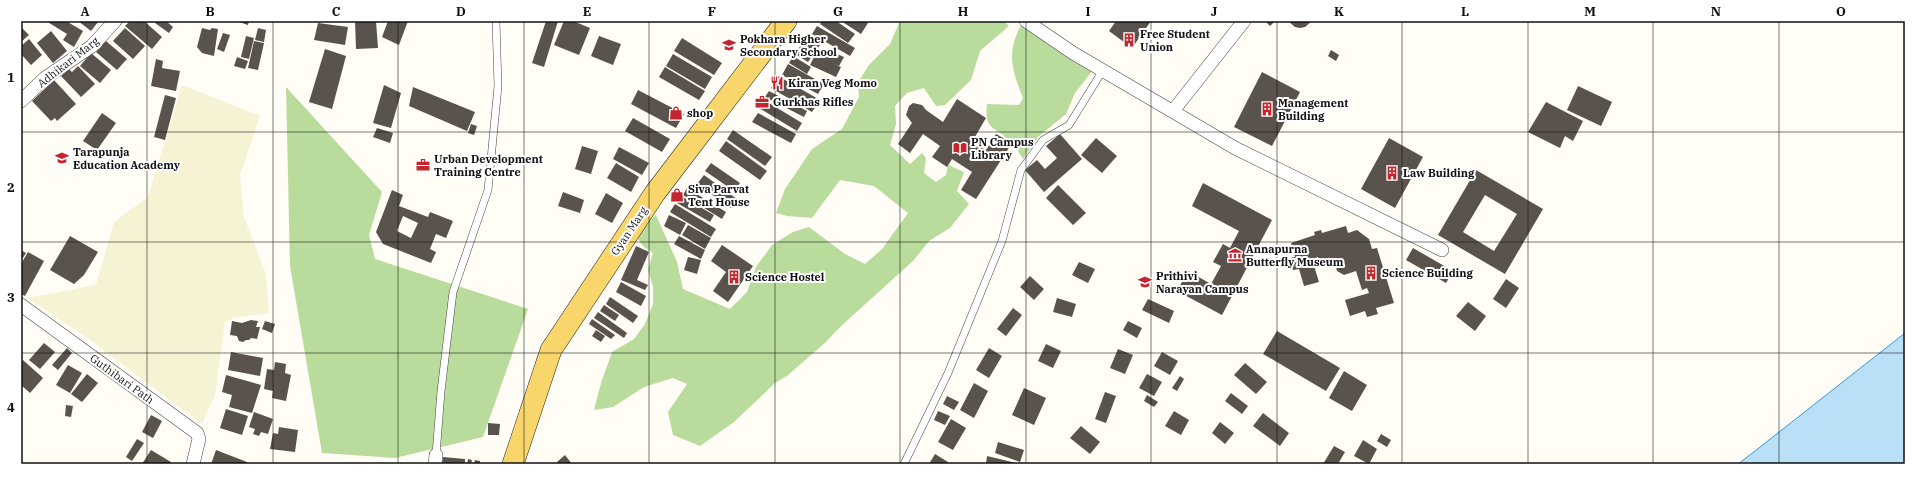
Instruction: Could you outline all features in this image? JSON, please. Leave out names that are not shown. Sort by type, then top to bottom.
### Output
[{"type":"main road","name":"Gyan Marg","points":[[513,464],[551,350],[655,193],[786,21]]},
{"type":"street","name":"Adhikari Marg","points":[[21,101],[45,78],[92,46],[115,21]]},
{"type":"street","points":[[1026,21],[1103,70],[1234,148],[1442,250]]},
{"type":"street","points":[[1173,111],[1244,21]]},
{"type":"street","name":"Guthibari Path","points":[[21,305],[197,434],[199,439],[193,464]]},
{"type":"lane","points":[[436,460],[441,391],[453,292],[488,190],[498,86],[496,21]]},
{"type":"lane","points":[[904,464],[948,373],[1002,241],[1021,170],[1043,140],[1068,125],[1103,70]]},
{"type":"shaded area","points":[[182,85],[260,116],[240,175],[244,217],[266,274],[269,313],[234,318],[225,322],[215,395],[202,424],[82,334],[27,298],[96,285],[114,222],[148,197]]},
{"type":"green space","points":[[900,21],[1004,21],[1009,26],[980,51],[971,80],[945,105],[936,106],[924,88],[907,93],[895,106],[896,124],[890,145],[910,164],[922,153],[926,158],[924,173],[936,182],[946,175],[948,165],[964,172],[957,191],[969,204],[950,228],[929,241],[914,260],[840,327],[826,342],[788,375],[774,384],[734,422],[700,446],[673,435],[668,412],[687,384],[673,378],[644,387],[613,407],[594,410],[601,383],[612,352],[634,339],[645,324],[653,304],[653,287],[648,270],[653,253],[643,246],[638,239],[644,224],[656,215],[677,262],[683,289],[730,309],[747,292],[756,267],[772,245],[793,232],[809,227],[845,254],[865,264],[882,249],[908,213],[874,186],[840,180],[812,218],[787,216],[776,213],[785,189],[812,149],[842,129],[859,97],[858,82],[869,65],[890,44]]},
{"type":"green space","points":[[1021,25],[1093,70],[1075,93],[1066,114],[1038,137],[1023,159],[1010,141],[992,127],[987,119],[987,104],[1019,105],[1023,98],[1012,62],[1013,45]]},
{"type":"green space","points":[[286,87],[382,192],[369,235],[375,259],[528,309],[483,437],[395,458],[322,453],[290,266]]},
{"type":"water","points":[[1905,333],[1905,464],[1738,464],[1755,451]]},
{"type":"building","points":[[46,21],[66,21],[83,31],[74,47],[63,40],[67,34]]},
{"type":"building","points":[[78,21],[97,21],[98,22],[91,31]]},
{"type":"building","points":[[130,21],[144,21],[162,37],[152,49],[125,26]]},
{"type":"building","points":[[156,21],[166,21],[173,27],[169,33],[155,23]]},
{"type":"building","points":[[236,21],[249,21],[248,25]]},
{"type":"building","points":[[355,21],[376,21],[378,48],[356,49]]},
{"type":"building","points":[[388,21],[408,21],[399,45],[382,37]]},
{"type":"building","points":[[546,21],[558,21],[544,67],[532,63]]},
{"type":"building","points":[[564,21],[573,21],[590,28],[579,55],[554,45]]},
{"type":"building","points":[[822,21],[836,21],[855,34],[848,43],[820,24]]},
{"type":"building","points":[[841,21],[865,21],[868,23],[861,34]]},
{"type":"building","name":"Free Student Union","points":[[1116,21],[1151,21],[1132,48],[1109,31]]},
{"type":"building","points":[[1265,21],[1275,21],[1270,26]]},
{"type":"building","points":[[1288,21],[1312,21],[1305,27],[1300,28],[1295,27]]},
{"type":"building","points":[[318,23],[348,27],[345,45],[314,40]]},
{"type":"building","points":[[817,26],[855,48],[850,56],[812,34]]},
{"type":"building","points":[[21,27],[29,35],[21,42]]},
{"type":"building","points":[[125,28],[145,46],[133,59],[113,41]]},
{"type":"building","points":[[202,28],[210,30],[212,28],[218,29],[214,56],[202,53],[197,47]]},
{"type":"building","points":[[258,28],[266,30],[264,42],[255,40]]},
{"type":"building","points":[[51,31],[67,51],[53,63],[37,43]]},
{"type":"building","points":[[223,33],[230,35],[224,52],[217,49]]},
{"type":"building","points":[[246,36],[254,38],[249,59],[241,57]]},
{"type":"building","points":[[599,36],[621,44],[613,65],[591,56]]},
{"type":"building","points":[[807,36],[820,45],[808,62],[795,54]]},
{"type":"building","points":[[682,38],[722,63],[714,75],[674,51]]},
{"type":"building","points":[[29,39],[42,55],[31,65],[21,54],[21,46]]},
{"type":"building","points":[[106,41],[127,59],[117,70],[96,52]]},
{"type":"building","points":[[254,41],[264,43],[258,70],[248,68]]},
{"type":"building","points":[[823,48],[844,57],[839,66],[833,64],[841,67],[836,77],[810,65],[815,55],[819,57]]},
{"type":"building","points":[[325,49],[346,56],[332,109],[309,102]]},
{"type":"building","points":[[1331,50],[1339,55],[1336,61],[1328,56]]},
{"type":"building","points":[[91,53],[111,70],[100,83],[80,66]]},
{"type":"building","points":[[673,54],[712,77],[705,89],[666,66]]},
{"type":"building","points":[[793,56],[811,67],[807,74],[789,63]]},
{"type":"building","points":[[237,57],[248,61],[245,69],[234,66]]},
{"type":"building","points":[[156,59],[163,61],[162,68],[180,71],[176,91],[151,86]]},
{"type":"building","points":[[788,64],[824,84],[818,94],[782,75]]},
{"type":"building","points":[[78,66],[95,84],[81,97],[61,76],[69,69],[72,72]]},
{"type":"building","points":[[665,67],[705,91],[699,100],[659,77]]},
{"type":"building","name":"Management Building","points":[[1262,72],[1300,92],[1272,146],[1234,127]]},
{"type":"building","points":[[778,76],[820,100],[812,112],[771,88]]},
{"type":"building","points":[[54,80],[76,104],[57,121],[55,118],[51,121],[32,101]]},
{"type":"building","points":[[384,85],[401,93],[391,128],[373,123]]},
{"type":"building","points":[[1578,86],[1612,102],[1601,126],[1567,110]]},
{"type":"building","points":[[413,87],[475,112],[467,131],[409,106]]},
{"type":"building","points":[[638,90],[684,114],[676,128],[631,104]]},
{"type":"building","points":[[769,91],[807,111],[804,117],[765,97]]},
{"type":"building","points":[[165,95],[176,98],[165,140],[154,137]]},
{"type":"building","name":"PN Campus Library","points":[[957,99],[986,118],[972,142],[986,150],[996,134],[1012,143],[976,199],[961,190],[972,172],[952,159],[947,167],[932,157],[940,146],[923,134],[910,153],[898,144],[912,123],[906,115],[909,106],[913,103],[922,105],[926,110],[943,122]]},
{"type":"building","points":[[764,100],[802,123],[797,131],[759,108]]},
{"type":"building","points":[[1546,102],[1583,121],[1573,141],[1565,136],[1560,148],[1528,132]]},
{"type":"building","points":[[102,113],[116,123],[97,150],[83,141]]},
{"type":"building","points":[[758,113],[796,134],[791,143],[752,122]]},
{"type":"building","points":[[633,118],[670,139],[662,152],[625,131]]},
{"type":"building","points":[[471,124],[477,126],[474,135],[468,133]]},
{"type":"building","points":[[377,128],[393,133],[390,143],[373,137]]},
{"type":"building","points":[[733,130],[772,157],[765,166],[727,139]]},
{"type":"building","name":"PN Campus Library","points":[[1060,134],[1082,159],[1044,192],[1025,170],[1037,160],[1045,169],[1057,158],[1046,146]]},
{"type":"building","points":[[1096,138],[1117,156],[1102,173],[1081,155]]},
{"type":"building","name":"Law Building","points":[[1389,138],[1423,157],[1395,208],[1361,189]]},
{"type":"building","points":[[726,141],[767,171],[760,180],[719,151]]},
{"type":"building","points":[[582,146],[598,151],[591,174],[575,169]]},
{"type":"building","points":[[619,147],[649,163],[642,175],[613,159]]},
{"type":"building","points":[[616,163],[639,177],[631,192],[607,178]]},
{"type":"building","points":[[711,163],[740,183],[734,191],[705,171]]},
{"type":"building","points":[[1476,170],[1543,209],[1505,274],[1438,235]],"holes":[[[1485,195],[1517,214],[1494,251],[1463,232]]]},
{"type":"building","points":[[704,175],[737,199],[731,208],[697,184]]},
{"type":"building","name":"Annapurna Butterfly Museum","points":[[1203,183],[1272,220],[1222,315],[1177,291],[1188,271],[1211,284],[1221,266],[1213,262],[1223,244],[1230,248],[1239,231],[1192,206]]},
{"type":"building","points":[[1058,185],[1086,213],[1073,225],[1046,198]]},
{"type":"building","points":[[687,188],[726,212],[722,219],[683,195]]},
{"type":"building","points":[[392,190],[403,195],[399,206],[428,217],[430,212],[453,221],[446,238],[436,234],[430,249],[436,252],[431,263],[383,244],[376,232]],"holes":[[[403,216],[418,223],[411,238],[397,231]]]},
{"type":"building","points":[[563,192],[584,200],[580,213],[558,206]]},
{"type":"building","points":[[606,193],[623,203],[612,223],[595,214]]},
{"type":"building","points":[[681,196],[714,215],[710,222],[677,203]]},
{"type":"building","points":[[675,204],[716,229],[711,237],[670,212]]},
{"type":"building","points":[[669,215],[686,223],[680,235],[664,226]]},
{"type":"building","points":[[688,225],[711,238],[705,249],[682,235]]},
{"type":"building","name":"Science Building","points":[[1346,226],[1348,233],[1357,230],[1369,239],[1372,249],[1377,248],[1394,303],[1376,308],[1378,314],[1367,317],[1365,311],[1350,316],[1345,300],[1369,293],[1367,288],[1362,290],[1356,271],[1344,275],[1337,271],[1334,259],[1320,263],[1318,257],[1312,259],[1319,282],[1304,286],[1299,269],[1293,270],[1290,258],[1295,257],[1291,243],[1315,235],[1314,232],[1321,230],[1322,233]]},
{"type":"building","points":[[70,236],[98,252],[84,275],[74,284],[50,270]]},
{"type":"building","points":[[679,236],[705,250],[701,259],[674,244]]},
{"type":"building","name":"Science Hostel","points":[[722,245],[753,266],[728,302],[713,291],[726,272],[711,261]]},
{"type":"building","points":[[636,246],[649,252],[637,280],[648,285],[645,290],[621,280]]},
{"type":"building","points":[[1413,248],[1453,271],[1446,283],[1406,260]]},
{"type":"building","points":[[21,250],[26,253],[21,261]]},
{"type":"building","points":[[28,252],[44,261],[25,296],[21,294],[21,264]]},
{"type":"building","points":[[688,257],[701,260],[697,274],[684,270]]},
{"type":"building","points":[[1079,262],[1095,269],[1088,283],[1072,275]]},
{"type":"building","points":[[1030,276],[1044,289],[1034,300],[1020,287]]},
{"type":"building","points":[[1506,279],[1519,288],[1506,308],[1493,299]]},
{"type":"building","points":[[621,282],[646,296],[641,306],[616,292]]},
{"type":"building","points":[[610,297],[638,316],[633,323],[606,304]]},
{"type":"building","points":[[1057,298],[1076,304],[1072,317],[1053,312]]},
{"type":"building","points":[[1148,299],[1174,311],[1169,323],[1142,310]]},
{"type":"building","points":[[1468,302],[1486,316],[1475,331],[1456,316]]},
{"type":"building","points":[[604,305],[619,315],[615,321],[600,311]]},
{"type":"building","points":[[1013,308],[1022,315],[1006,336],[997,329]]},
{"type":"building","points":[[598,312],[627,333],[624,338],[594,318]]},
{"type":"building","points":[[592,319],[615,335],[611,339],[589,324]]},
{"type":"building","points":[[251,320],[258,321],[256,327],[260,327],[257,339],[251,338],[243,342],[239,341],[237,336],[230,335],[232,321],[242,323]]},
{"type":"building","points":[[265,321],[275,324],[272,333],[262,329]]},
{"type":"building","points":[[1128,321],[1142,328],[1137,338],[1123,330]]},
{"type":"building","points":[[596,330],[605,336],[601,342],[592,336]]},
{"type":"building","points":[[1277,331],[1340,368],[1326,391],[1263,354]]},
{"type":"building","points":[[44,343],[55,352],[40,369],[29,360]]},
{"type":"building","points":[[1046,344],[1061,351],[1053,368],[1038,361]]},
{"type":"building","points":[[67,348],[72,353],[58,370],[52,365]]},
{"type":"building","points":[[989,348],[1002,356],[989,378],[976,370]]},
{"type":"building","points":[[1118,349],[1133,355],[1125,374],[1110,368]]},
{"type":"building","points":[[231,352],[263,358],[260,376],[228,370]]},
{"type":"building","points":[[1162,352],[1178,361],[1170,375],[1154,366]]},
{"type":"building","points":[[23,360],[43,378],[30,393],[21,385],[21,363]]},
{"type":"building","points":[[275,362],[286,364],[285,373],[291,375],[286,401],[272,398],[273,391],[264,389],[267,369],[274,370]]},
{"type":"building","points":[[1245,363],[1267,382],[1256,394],[1234,375]]},
{"type":"building","points":[[68,365],[82,373],[70,393],[56,385]]},
{"type":"building","points":[[1344,371],[1367,385],[1352,411],[1329,398]]},
{"type":"building","points":[[87,374],[98,383],[82,402],[71,394]]},
{"type":"building","points":[[1147,374],[1162,382],[1154,396],[1139,388]]},
{"type":"building","points":[[226,375],[261,385],[252,413],[229,407],[232,395],[222,392]]},
{"type":"building","points":[[1180,376],[1184,379],[1177,391],[1172,388]]},
{"type":"building","points":[[974,383],[988,391],[974,418],[960,410]]},
{"type":"building","points":[[1024,388],[1046,398],[1034,425],[1012,415]]},
{"type":"building","points":[[1105,392],[1116,396],[1106,423],[1095,419]]},
{"type":"building","points":[[1231,393],[1248,406],[1242,414],[1225,401]]},
{"type":"building","points":[[1147,395],[1158,402],[1154,407],[1144,401]]},
{"type":"building","points":[[947,396],[959,402],[954,410],[943,404]]},
{"type":"building","points":[[66,405],[73,406],[71,417],[65,416]]},
{"type":"building","points":[[226,409],[248,416],[242,435],[220,428]]},
{"type":"building","points":[[938,411],[950,416],[945,425],[934,420]]},
{"type":"building","points":[[1174,411],[1189,420],[1181,435],[1165,426]]},
{"type":"building","points":[[254,412],[273,419],[268,434],[261,432],[259,436],[253,434],[255,429],[249,427]]},
{"type":"building","points":[[1263,413],[1289,433],[1280,446],[1253,426]]},
{"type":"building","points":[[151,415],[162,421],[153,438],[142,432]]},
{"type":"building","points":[[951,419],[966,428],[953,450],[938,442]]},
{"type":"building","points":[[1220,422],[1234,433],[1225,444],[1212,433]]},
{"type":"building","points":[[488,423],[500,424],[499,435],[488,435]]},
{"type":"building","points":[[1081,426],[1100,442],[1090,454],[1070,438]]},
{"type":"building","points":[[279,427],[298,430],[295,452],[270,449],[273,433],[278,434]]},
{"type":"building","points":[[1381,434],[1391,440],[1387,447],[1377,441]]},
{"type":"building","points":[[137,439],[144,443],[132,461],[126,457]]},
{"type":"building","points":[[1363,440],[1377,449],[1369,464],[1354,456]]},
{"type":"building","points":[[998,442],[1024,450],[1020,462],[995,453]]},
{"type":"building","points":[[1334,446],[1345,452],[1338,464],[1323,464]]},
{"type":"building","points":[[151,450],[171,462],[170,464],[142,464]]},
{"type":"building","points":[[216,450],[247,462],[246,464],[211,464]]},
{"type":"building","points":[[935,454],[948,462],[946,464],[929,464]]},
{"type":"building","points":[[565,455],[572,464],[558,464],[557,462]]},
{"type":"building","points":[[987,456],[1016,463],[986,464]]},
{"type":"building","points":[[443,457],[465,459],[465,464],[442,464]]},
{"type":"building","points":[[468,459],[472,460],[471,464],[467,464]]},
{"type":"building","points":[[475,460],[480,461],[480,464],[474,464]]},
{"type":"place","name":"Free Student Union","points":[[1129,40]]},
{"type":"place","name":"Pokhara Higher Secondary School","points":[[729,45]]},
{"type":"place","name":"Kiran Veg Momo","points":[[777,83]]},
{"type":"place","name":"Gurkhas Rifles","points":[[762,102]]},
{"type":"place","name":"Management Building","points":[[1267,109]]},
{"type":"place","name":"shop","points":[[676,113]]},
{"type":"place","name":"PN Campus Library","points":[[960,148]]},
{"type":"place","name":"Tarapunja Education Academy","points":[[62,158]]},
{"type":"place","name":"Urban Development Training Centre","points":[[423,165]]},
{"type":"place","name":"Law Building","points":[[1392,173]]},
{"type":"place","name":"Siva Parvat Tent House","points":[[677,195]]},
{"type":"place","name":"Annapurna Butterfly Museum","points":[[1235,255]]},
{"type":"place","name":"Science Building","points":[[1371,273]]},
{"type":"place","name":"Science Hostel","points":[[734,277]]},
{"type":"place","name":"Prithivi Narayan Campus","points":[[1145,282]]}]
